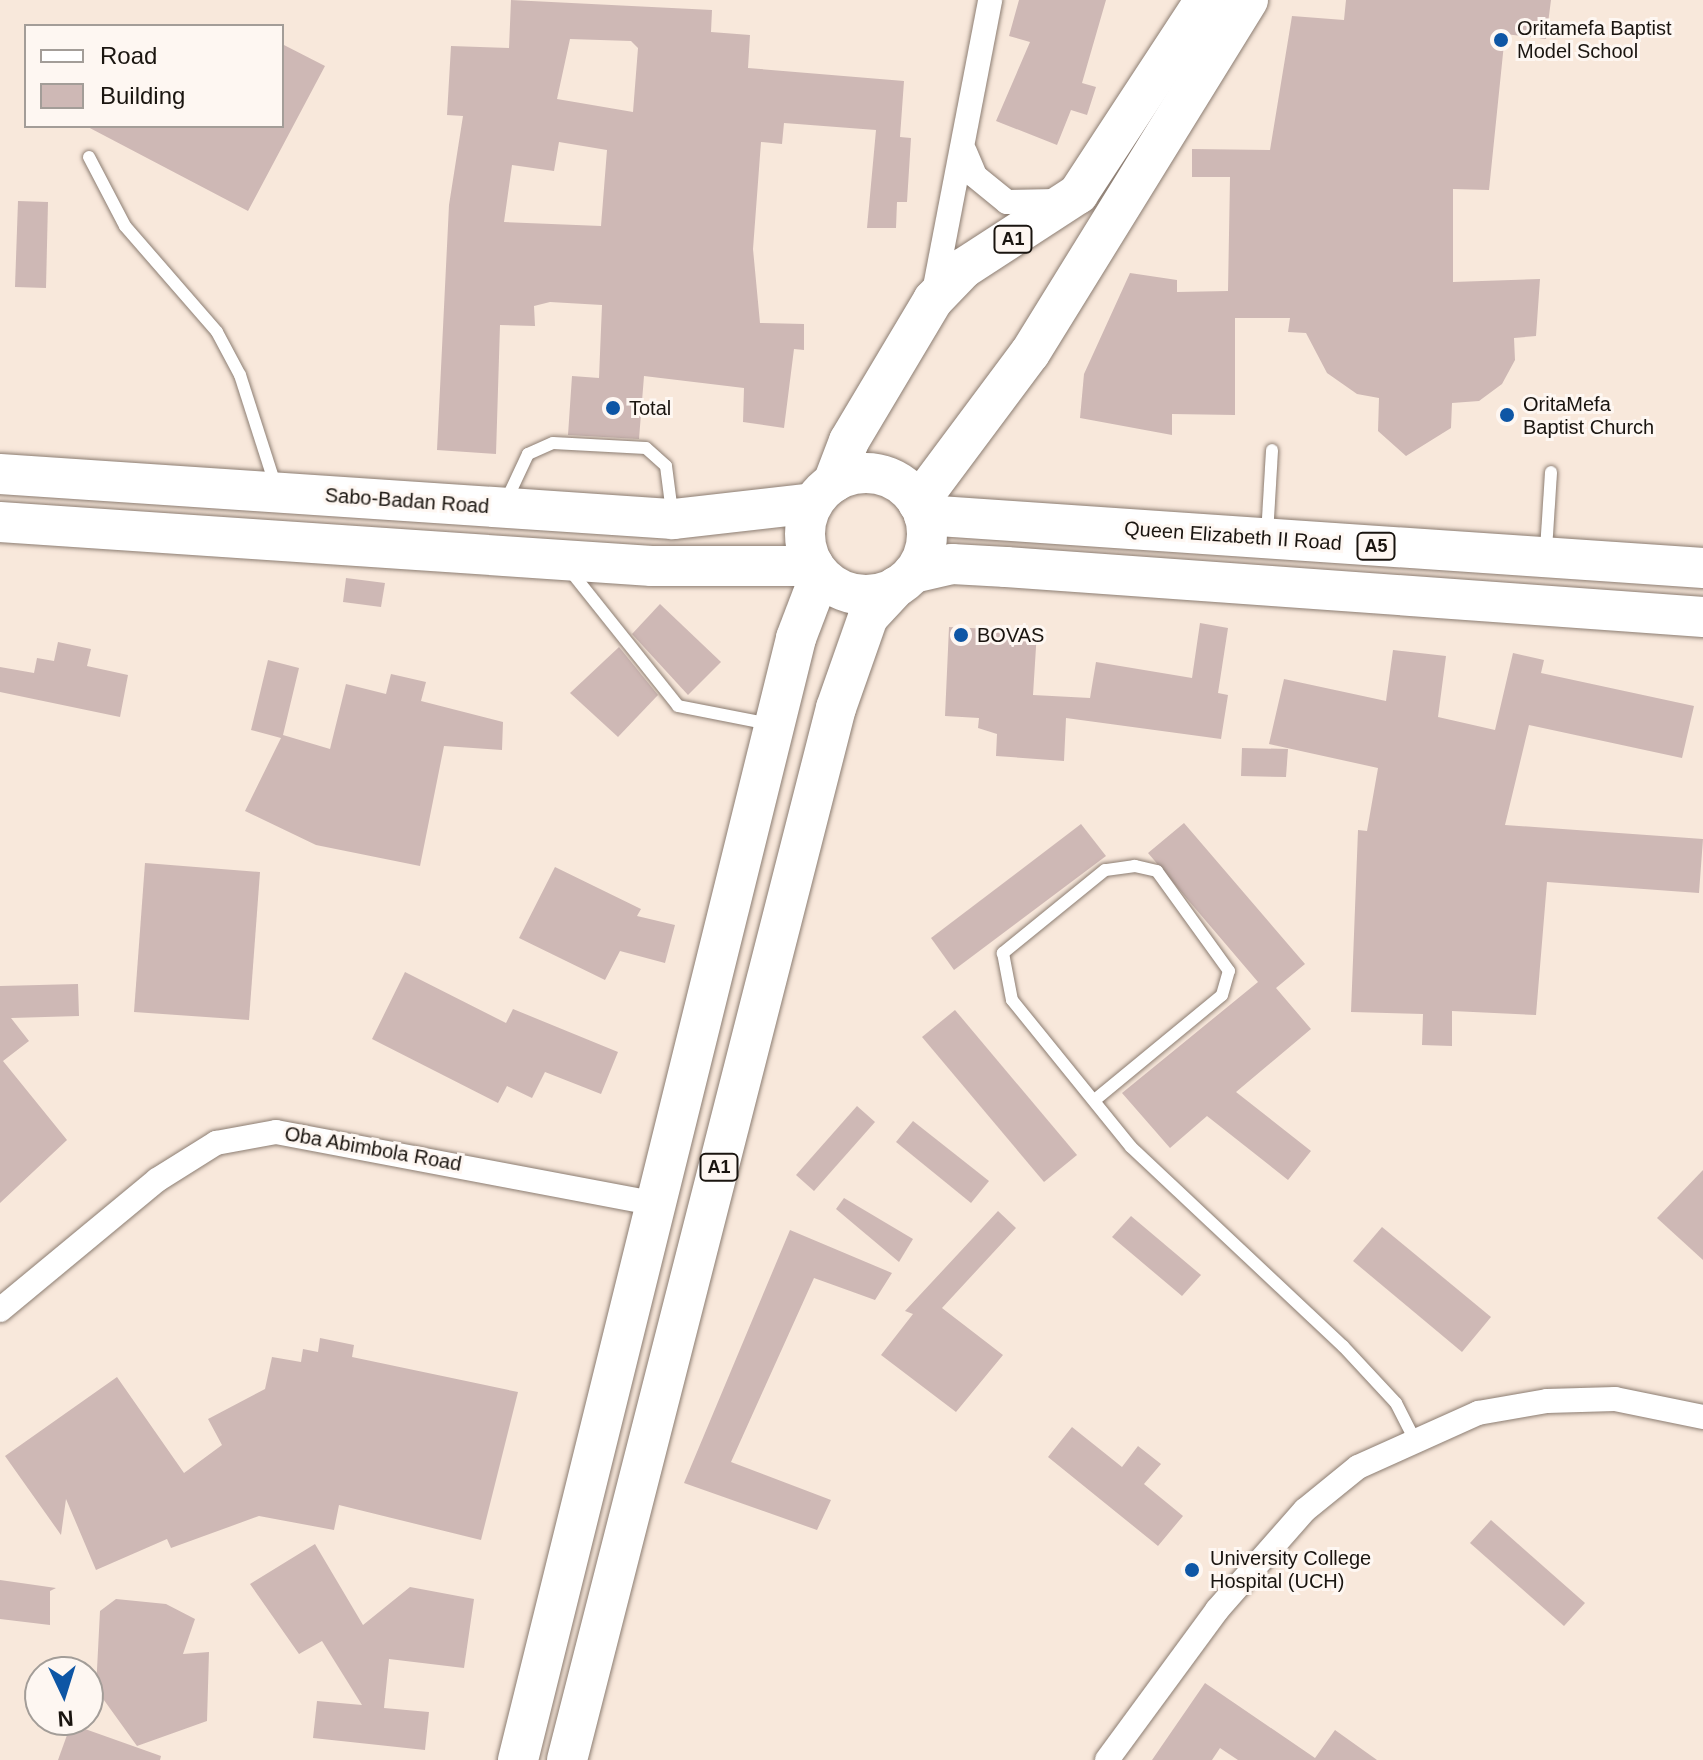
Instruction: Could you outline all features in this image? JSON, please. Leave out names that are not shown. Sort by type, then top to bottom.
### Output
[{"type":"highway","name":"A1","points":[[823,493],[849,441],[933,300],[964,268],[1078,194],[1205,0]]},
{"type":"highway","points":[[921,509],[1030,353],[1248,0]]},
{"type":"highway","name":"Sabo-Badan Road","points":[[0,474],[673,519],[823,493]]},
{"type":"highway","points":[[817,570],[805,535],[823,493],[873,474],[899,483],[921,509],[926,545],[905,580]]},
{"type":"highway","name":"Queen Elizabeth II Road","points":[[921,509],[1050,524],[1703,568]]},
{"type":"highway","points":[[0,522],[562,560],[817,570],[857,594],[952,564],[1703,617]]},
{"type":"highway","name":"A1","points":[[518,1760],[799,627],[817,570]]},
{"type":"highway","name":"A1","points":[[567,1760],[836,708],[868,617],[905,580]]},
{"type":"street","points":[[933,300],[965,152],[990,0]]},
{"type":"street","points":[[965,152],[975,176],[1007,202],[1027,206],[1078,194]]},
{"type":"street","name":"Oba Abimbola Road","points":[[0,1310],[157,1180],[216,1143],[276,1132],[656,1204]]},
{"type":"street","points":[[1107,1760],[1217,1610],[1305,1510],[1358,1467],[1414,1438],[1478,1413],[1547,1401],[1615,1399],[1703,1417]]},
{"type":"lane","points":[[89,157],[125,226],[217,332],[240,375],[277,492]]},
{"type":"lane","points":[[502,508],[528,454],[553,443],[646,448],[666,466],[673,519]]},
{"type":"lane","points":[[1267,539],[1272,450]]},
{"type":"lane","points":[[1545,557],[1551,472]]},
{"type":"lane","points":[[562,560],[678,706],[777,725]]},
{"type":"lane","points":[[1096,1099],[1222,995],[1229,971],[1157,871],[1135,866],[1105,870],[1003,953],[1012,1000],[1096,1099],[1131,1147],[1343,1346],[1396,1403],[1414,1438]]},
{"type":"building","points":[[511,0],[712,10],[711,32],[750,35],[748,68],[904,81],[900,137],[911,138],[907,202],[897,202],[896,228],[867,228],[876,130],[784,123],[782,144],[761,142],[753,249],[760,323],[804,324],[804,350],[794,349],[784,428],[743,422],[744,388],[644,376],[639,439],[568,435],[572,376],[599,378],[602,305],[550,302],[534,306],[535,326],[500,325],[496,454],[437,450],[449,205],[463,116],[447,115],[451,46],[509,48]],"holes":[[[570,39],[631,41],[638,48],[633,112],[557,99]],[[559,142],[607,150],[601,226],[504,222],[512,165],[554,171]]]},
{"type":"building","points":[[1019,0],[1106,0],[1082,83],[1096,87],[1087,115],[1071,110],[1057,145],[996,121],[1030,42],[1009,36]]},
{"type":"building","points":[[1346,0],[1551,0],[1546,39],[1505,34],[1489,190],[1453,189],[1453,282],[1540,279],[1536,336],[1514,338],[1515,360],[1502,384],[1479,401],[1452,403],[1451,428],[1406,456],[1378,431],[1379,398],[1357,394],[1327,373],[1306,333],[1288,332],[1290,318],[1235,318],[1235,415],[1172,414],[1172,435],[1080,418],[1084,374],[1130,273],[1177,280],[1177,292],[1228,291],[1230,177],[1192,177],[1192,149],[1270,150],[1292,16],[1344,20]]},
{"type":"building","points":[[284,45],[325,66],[248,211],[90,128],[284,128]]},
{"type":"building","points":[[18,201],[48,202],[46,288],[15,287]]},
{"type":"building","points":[[346,578],[385,583],[381,607],[343,602]]},
{"type":"building","points":[[660,604],[721,662],[688,695],[632,634]]},
{"type":"building","points":[[1200,623],[1228,628],[1218,693],[1228,695],[1221,739],[1066,718],[1064,761],[996,756],[997,734],[978,728],[979,718],[945,716],[949,627],[1037,631],[1033,695],[1090,698],[1096,662],[1192,678]]},
{"type":"building","points":[[58,642],[91,649],[87,666],[128,675],[120,717],[0,692],[0,667],[34,673],[37,658],[54,661]]},
{"type":"building","points":[[619,647],[658,695],[618,737],[570,693]]},
{"type":"building","points":[[1393,650],[1446,656],[1438,717],[1495,730],[1513,653],[1544,660],[1541,673],[1694,706],[1682,758],[1529,725],[1505,825],[1703,839],[1699,893],[1547,882],[1536,1015],[1452,1011],[1452,1046],[1422,1045],[1423,1014],[1351,1012],[1358,830],[1367,831],[1378,768],[1269,744],[1284,679],[1386,701]]},
{"type":"building","points":[[268,660],[299,668],[283,735],[330,749],[346,684],[386,694],[391,674],[426,682],[421,701],[503,722],[502,750],[444,746],[420,866],[316,845],[245,811],[281,738],[251,730]]},
{"type":"building","points":[[1242,748],[1288,749],[1286,777],[1241,776]]},
{"type":"building","points":[[1184,823],[1305,964],[1276,988],[1311,1029],[1236,1092],[1311,1151],[1288,1180],[1207,1116],[1170,1148],[1122,1093],[1258,982],[1148,853]]},
{"type":"building","points":[[1081,824],[1106,856],[954,970],[931,938]]},
{"type":"building","points":[[145,863],[260,872],[249,1020],[134,1012]]},
{"type":"building","points":[[555,867],[641,909],[637,916],[675,925],[665,963],[620,951],[605,980],[519,938]]},
{"type":"building","points":[[405,972],[506,1023],[513,1009],[618,1052],[601,1094],[545,1072],[532,1098],[507,1086],[498,1103],[372,1039]]},
{"type":"building","points":[[78,984],[79,1016],[11,1018],[29,1041],[3,1061],[67,1140],[0,1203],[0,986]]},
{"type":"building","points":[[955,1010],[1077,1155],[1044,1182],[922,1037]]},
{"type":"building","points":[[857,1106],[875,1122],[814,1191],[796,1175]]},
{"type":"building","points":[[913,1121],[989,1181],[971,1203],[896,1142]]},
{"type":"building","points":[[1703,1170],[1703,1260],[1657,1218]]},
{"type":"building","points":[[844,1198],[913,1239],[899,1262],[836,1209]]},
{"type":"building","points":[[998,1211],[1016,1228],[942,1308],[1003,1355],[956,1412],[881,1355],[913,1314],[905,1311]]},
{"type":"building","points":[[1131,1216],[1201,1275],[1182,1296],[1112,1237]]},
{"type":"building","points":[[1382,1227],[1491,1317],[1462,1352],[1353,1261]]},
{"type":"building","points":[[790,1230],[892,1273],[875,1300],[814,1278],[731,1462],[831,1500],[817,1530],[684,1483]]},
{"type":"building","points":[[320,1338],[354,1345],[352,1357],[518,1392],[481,1540],[339,1505],[334,1530],[259,1516],[171,1548],[167,1539],[96,1570],[66,1499],[61,1535],[5,1456],[117,1377],[184,1473],[222,1445],[208,1419],[265,1389],[272,1357],[301,1362],[303,1349],[318,1352]]},
{"type":"building","points":[[1072,1427],[1122,1467],[1138,1446],[1161,1464],[1144,1484],[1183,1516],[1158,1546],[1048,1457]]},
{"type":"building","points":[[1491,1520],[1585,1603],[1564,1626],[1470,1543]]},
{"type":"building","points":[[315,1544],[363,1625],[410,1587],[474,1599],[464,1668],[389,1659],[384,1708],[429,1712],[425,1750],[313,1738],[317,1701],[362,1705],[322,1641],[299,1654],[250,1584]]},
{"type":"building","points":[[0,1580],[56,1588],[50,1591],[50,1625],[0,1619]]},
{"type":"building","points":[[116,1599],[166,1604],[195,1619],[183,1654],[209,1652],[207,1721],[137,1746],[104,1700],[104,1656],[98,1656],[100,1611]]},
{"type":"building","points":[[1205,1683],[1315,1758],[1335,1730],[1377,1760],[1238,1760],[1220,1748],[1212,1760],[1152,1760]]},
{"type":"building","points":[[67,1736],[104,1736],[161,1756],[160,1760],[58,1760]]},
{"type":"place","name":"Oritamefa Baptist Model School","points":[[1501,40]]},
{"type":"place","name":"Total","points":[[613,408]]},
{"type":"place","name":"OritaMefa Baptist Church","points":[[1507,415]]},
{"type":"place","name":"BOVAS","points":[[961,635]]},
{"type":"place","name":"University College Hospital (UCH)","points":[[1192,1570]]}]
